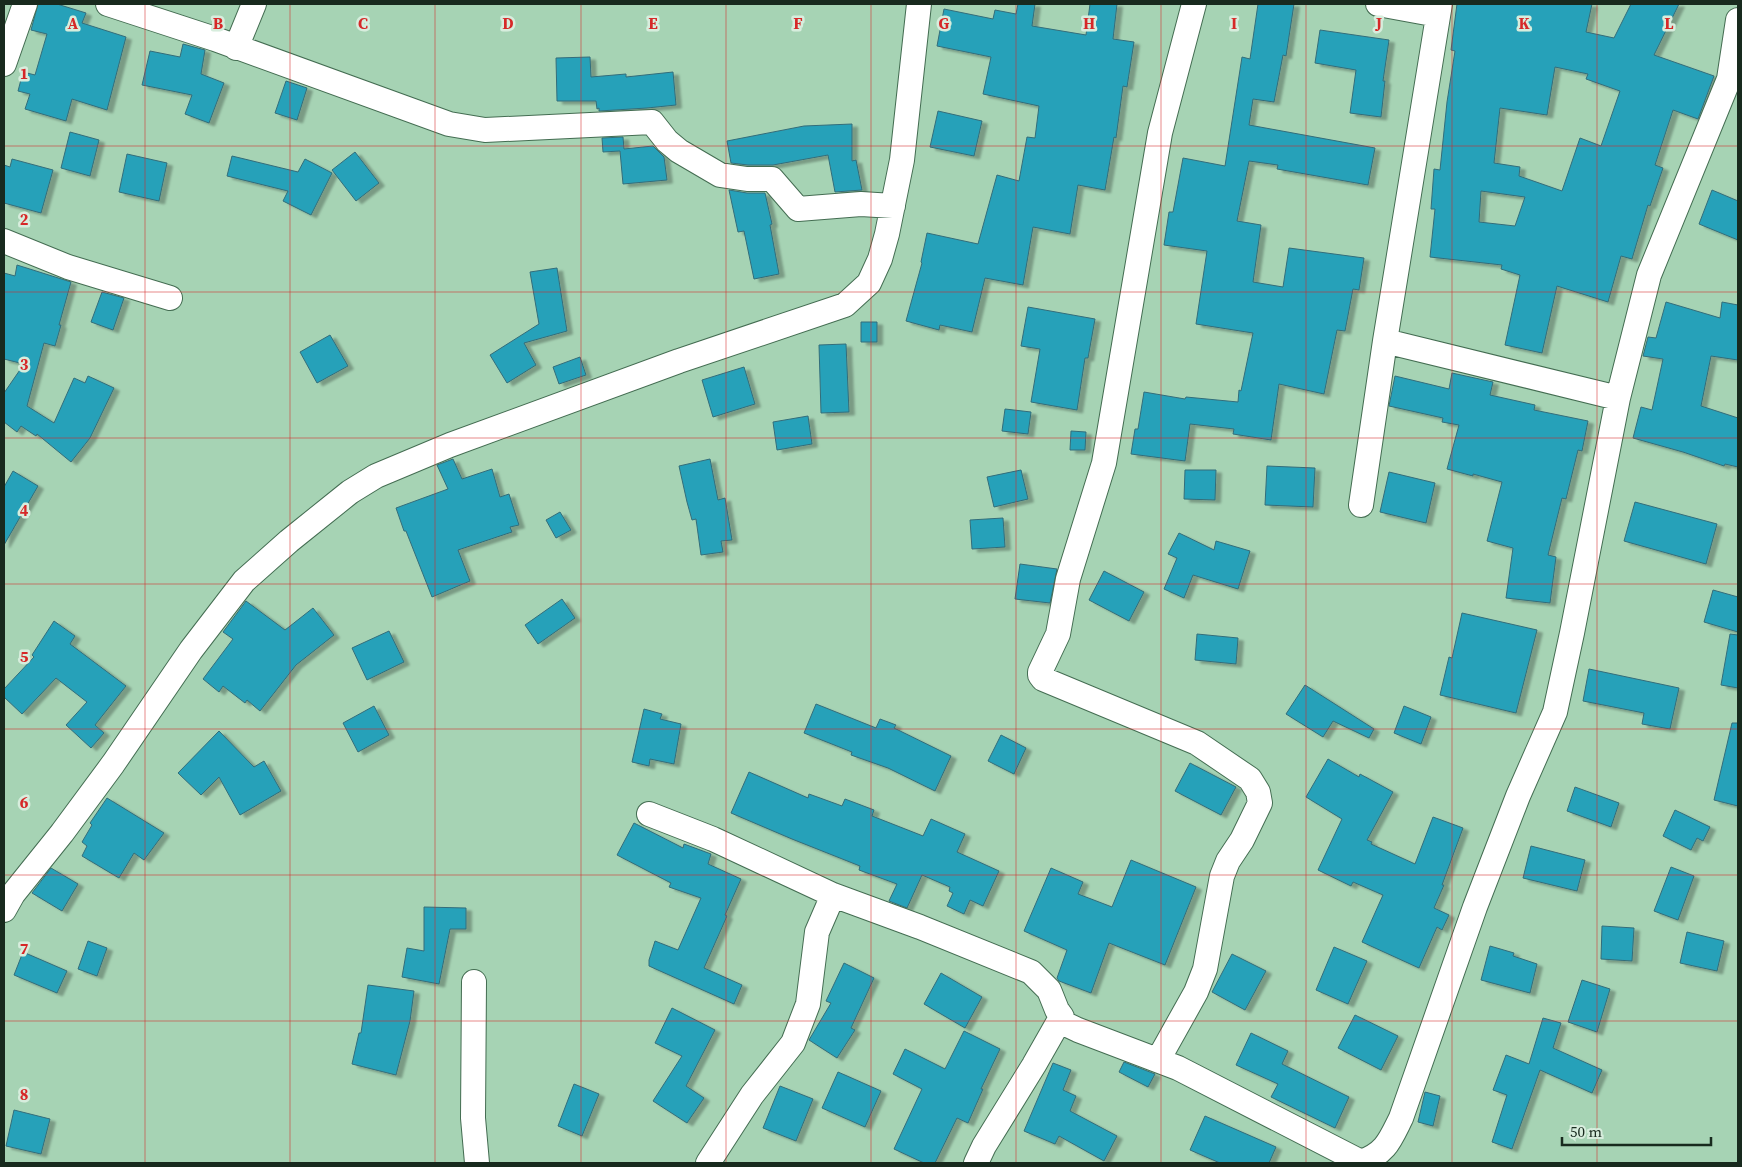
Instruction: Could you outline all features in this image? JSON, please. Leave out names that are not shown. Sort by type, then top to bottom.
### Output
[{"type":"street","points":[[4,64],[24,4]]},
{"type":"street","points":[[108,4],[215,39],[449,124],[485,130],[652,122],[667,141],[679,151],[720,175],[747,179],[772,178],[798,209],[861,204],[893,206]]},
{"type":"street","points":[[236,48],[254,4]]},
{"type":"street","points":[[4,910],[12,894],[62,833],[108,771],[191,650],[244,581],[289,541],[350,492],[376,476],[450,445],[679,361],[845,305],[870,284],[880,259],[902,160],[919,4]]},
{"type":"street","points":[[1158,1060],[1196,992],[1205,969],[1222,876],[1228,861],[1242,840],[1260,803],[1258,792],[1250,779],[1196,743],[1043,679],[1040,672],[1058,634],[1068,579],[1104,463],[1160,133],[1194,4]]},
{"type":"street","points":[[1361,504],[1385,341],[1439,9],[1378,4]]},
{"type":"street","points":[[1059,1020],[1078,1030],[1178,1068],[1361,1162],[1372,1158],[1386,1146],[1401,1118],[1479,898],[1518,796],[1555,712],[1618,398],[1649,275],[1729,79],[1738,20]]},
{"type":"street","points":[[4,241],[68,267],[170,298]]},
{"type":"street","points":[[1385,341],[1618,398]]},
{"type":"street","points":[[650,814],[713,839],[834,895],[920,927],[1031,972],[1050,990],[1057,1010],[1062,1017],[984,1146],[976,1163]]},
{"type":"street","points":[[708,1163],[752,1095],[793,1043],[808,1004],[817,932],[834,895]]},
{"type":"street","points":[[474,982],[473,1118],[477,1163]]},
{"type":"building","points":[[38,4],[57,4],[86,13],[82,23],[126,37],[107,110],[72,99],[66,121],[25,109],[30,94],[18,91],[23,72],[35,75],[47,34],[31,30]]},
{"type":"building","points":[[1018,4],[1035,4],[1032,26],[1086,35],[1090,4],[1117,4],[1113,39],[1134,42],[1127,87],[1123,86],[1116,138],[1114,137],[1105,190],[1078,185],[1070,234],[1033,227],[1023,285],[985,278],[972,332],[940,325],[939,330],[906,321],[922,263],[927,233],[978,244],[997,175],[1019,181],[1027,137],[1035,138],[1039,106],[983,94],[991,57],[937,46],[944,9],[993,19],[995,10],[1016,14]]},
{"type":"building","points":[[1258,4],[1294,4],[1286,56],[1283,55],[1274,102],[1253,99],[1249,125],[1375,148],[1368,185],[1277,169],[1278,165],[1249,161],[1237,221],[1261,225],[1253,282],[1283,287],[1289,248],[1364,258],[1359,290],[1353,289],[1345,331],[1337,330],[1324,394],[1279,384],[1271,440],[1233,434],[1234,429],[1190,424],[1185,461],[1131,454],[1135,429],[1138,429],[1144,392],[1185,399],[1186,397],[1238,402],[1239,390],[1241,391],[1253,333],[1196,324],[1207,251],[1164,245],[1169,212],[1173,212],[1183,158],[1225,166],[1242,57],[1250,59]]},
{"type":"building","points":[[1457,4],[1592,4],[1586,32],[1614,38],[1631,4],[1679,4],[1654,55],[1714,76],[1698,119],[1673,110],[1655,165],[1663,168],[1650,206],[1648,205],[1632,259],[1621,256],[1608,302],[1557,286],[1542,353],[1505,345],[1520,275],[1501,269],[1502,265],[1430,257],[1435,209],[1431,209],[1434,169],[1440,170],[1447,102],[1455,51],[1451,50]],"holes":[[[1555,67],[1588,74],[1586,79],[1620,91],[1601,146],[1580,138],[1562,191],[1519,176],[1520,167],[1494,163],[1500,108],[1547,115]],[[1481,191],[1525,197],[1515,226],[1479,222]]]},
{"type":"building","points":[[1320,30],[1389,40],[1383,81],[1385,81],[1381,117],[1350,113],[1356,70],[1315,63]]},
{"type":"building","points":[[183,44],[205,50],[201,74],[224,83],[209,123],[185,114],[192,95],[142,85],[150,51],[180,57]]},
{"type":"building","points":[[590,57],[591,77],[626,74],[626,77],[673,72],[676,105],[599,111],[596,101],[557,101],[556,58]]},
{"type":"building","points":[[286,81],[307,88],[297,120],[275,113]]},
{"type":"building","points":[[938,111],[982,121],[974,156],[930,147]]},
{"type":"building","points":[[852,124],[852,161],[856,160],[862,190],[835,192],[828,155],[773,165],[731,163],[727,141],[804,126]]},
{"type":"building","points":[[70,132],[99,140],[90,176],[61,168]]},
{"type":"building","points":[[623,137],[624,149],[653,146],[664,157],[667,180],[623,184],[620,151],[603,152],[602,138]]},
{"type":"building","points":[[355,152],[379,183],[356,201],[332,170]]},
{"type":"building","points":[[127,154],[167,163],[159,201],[119,192]]},
{"type":"building","points":[[232,156],[298,172],[305,159],[332,173],[311,215],[283,201],[288,191],[227,176]]},
{"type":"building","points":[[12,159],[53,170],[41,213],[4,203],[4,165],[10,167]]},
{"type":"building","points":[[729,190],[765,193],[772,224],[770,225],[779,274],[754,279],[744,231],[738,232]]},
{"type":"building","points":[[1712,190],[1738,201],[1738,240],[1699,224]]},
{"type":"building","points":[[17,265],[71,282],[55,346],[44,343],[27,406],[54,423],[74,378],[85,383],[88,376],[114,388],[90,438],[71,462],[37,434],[36,436],[21,426],[17,432],[4,422],[4,393],[24,364],[4,359],[4,273],[15,276]]},
{"type":"building","points":[[557,268],[567,331],[524,343],[536,365],[507,383],[490,355],[539,324],[530,272]]},
{"type":"building","points":[[102,292],[124,298],[113,330],[91,322]]},
{"type":"building","points":[[1666,302],[1720,318],[1722,302],[1738,305],[1738,360],[1711,356],[1701,406],[1738,418],[1738,467],[1725,464],[1724,466],[1633,438],[1641,407],[1652,410],[1663,359],[1643,356],[1648,337],[1656,338]]},
{"type":"building","points":[[1028,307],[1095,319],[1088,358],[1085,358],[1077,410],[1031,402],[1040,349],[1021,346]]},
{"type":"building","points":[[861,322],[877,322],[877,342],[861,342]]},
{"type":"building","points":[[330,335],[348,366],[317,383],[300,352]]},
{"type":"building","points":[[846,344],[849,412],[821,413],[819,345]]},
{"type":"building","points":[[580,357],[586,375],[559,384],[553,367]]},
{"type":"building","points":[[744,367],[755,404],[713,417],[702,380]]},
{"type":"building","points":[[1452,373],[1493,382],[1490,395],[1535,405],[1534,410],[1588,421],[1582,451],[1578,450],[1566,499],[1562,498],[1548,555],[1556,557],[1550,603],[1506,598],[1513,548],[1487,541],[1502,482],[1447,469],[1459,425],[1442,422],[1443,418],[1389,406],[1395,376],[1449,389]]},
{"type":"building","points":[[1005,409],[1031,412],[1028,434],[1002,431]]},
{"type":"building","points":[[808,416],[812,444],[777,450],[773,422]]},
{"type":"building","points":[[1071,431],[1086,432],[1085,450],[1070,450]]},
{"type":"building","points":[[453,459],[462,479],[492,469],[500,497],[509,494],[519,525],[510,527],[512,532],[458,550],[470,581],[432,597],[396,508],[448,489],[437,465]]},
{"type":"building","points":[[710,459],[718,500],[725,498],[732,540],[721,541],[723,552],[701,555],[696,519],[692,520],[679,466]]},
{"type":"building","points":[[1267,466],[1315,468],[1313,507],[1265,505]]},
{"type":"building","points":[[1021,470],[1028,499],[994,507],[987,477]]},
{"type":"building","points":[[1185,470],[1216,470],[1215,500],[1184,499]]},
{"type":"building","points":[[13,471],[38,486],[4,545],[4,487]]},
{"type":"building","points":[[1389,472],[1435,483],[1426,523],[1380,512]]},
{"type":"building","points":[[1635,502],[1717,524],[1706,564],[1624,541]]},
{"type":"building","points":[[560,512],[571,530],[556,538],[546,520]]},
{"type":"building","points":[[1003,518],[1005,547],[972,549],[970,520]]},
{"type":"building","points":[[1179,533],[1214,550],[1216,541],[1250,551],[1238,589],[1193,575],[1184,598],[1164,589],[1177,558],[1168,554]]},
{"type":"building","points":[[1020,564],[1057,569],[1050,603],[1015,599]]},
{"type":"building","points":[[1104,571],[1144,592],[1129,621],[1089,600]]},
{"type":"building","points":[[1713,590],[1738,597],[1738,632],[1704,622]]},
{"type":"building","points":[[562,599],[575,618],[538,644],[525,625]]},
{"type":"building","points":[[246,601],[285,630],[313,608],[334,635],[296,665],[260,711],[247,700],[245,703],[223,686],[219,692],[203,679],[233,639],[223,632]]},
{"type":"building","points":[[1462,613],[1537,630],[1516,713],[1440,695],[1449,657],[1452,658]]},
{"type":"building","points":[[54,621],[75,636],[70,644],[126,686],[95,725],[104,733],[91,748],[66,725],[87,702],[56,678],[22,714],[4,697],[4,689],[34,657],[32,655]]},
{"type":"building","points":[[389,631],[404,662],[367,680],[352,648]]},
{"type":"building","points":[[1197,634],[1238,638],[1236,664],[1195,660]]},
{"type":"building","points":[[1730,634],[1738,635],[1738,688],[1721,685]]},
{"type":"building","points":[[1589,669],[1679,688],[1670,729],[1642,724],[1644,713],[1583,701]]},
{"type":"building","points":[[1305,685],[1374,729],[1369,738],[1333,721],[1323,737],[1286,714]]},
{"type":"building","points":[[816,704],[876,728],[880,719],[896,725],[894,728],[951,756],[935,791],[888,768],[851,755],[852,752],[804,733]]},
{"type":"building","points":[[374,706],[389,735],[358,752],[343,723]]},
{"type":"building","points":[[1404,706],[1431,717],[1421,744],[1394,733]]},
{"type":"building","points":[[644,709],[662,714],[660,719],[681,724],[674,764],[650,759],[649,766],[632,762]]},
{"type":"building","points":[[1732,723],[1738,723],[1738,806],[1714,800]]},
{"type":"building","points":[[219,731],[254,767],[264,761],[281,791],[240,815],[219,777],[201,795],[178,773]]},
{"type":"building","points":[[1001,735],[1026,748],[1014,774],[988,761]]},
{"type":"building","points":[[1328,759],[1359,777],[1360,774],[1393,792],[1367,840],[1372,842],[1371,844],[1415,864],[1433,817],[1463,828],[1442,885],[1444,885],[1434,908],[1449,915],[1442,930],[1437,927],[1419,968],[1362,942],[1383,895],[1353,882],[1351,886],[1318,870],[1342,819],[1306,797]]},
{"type":"building","points":[[1190,763],[1236,787],[1221,815],[1175,791]]},
{"type":"building","points":[[749,772],[808,798],[809,794],[842,806],[845,799],[874,810],[872,816],[923,836],[931,819],[965,834],[957,852],[999,871],[983,906],[970,900],[964,914],[947,906],[953,893],[949,891],[950,887],[922,875],[907,908],[889,901],[897,884],[859,870],[860,866],[731,813]]},
{"type":"building","points":[[1575,787],[1619,803],[1611,827],[1567,811]]},
{"type":"building","points":[[107,798],[164,833],[144,860],[134,853],[119,878],[82,856],[87,846],[82,842],[92,825],[90,823]]},
{"type":"building","points":[[1675,810],[1710,827],[1703,841],[1697,838],[1691,850],[1663,836]]},
{"type":"building","points":[[634,823],[683,848],[684,844],[711,854],[708,864],[741,879],[704,968],[742,985],[734,1004],[649,966],[655,941],[678,950],[701,898],[669,887],[671,883],[617,855]]},
{"type":"building","points":[[1531,846],[1585,860],[1577,891],[1523,878]]},
{"type":"building","points":[[1131,860],[1196,887],[1165,965],[1109,943],[1091,993],[1059,981],[1057,978],[1067,950],[1024,931],[1051,868],[1083,882],[1078,894],[1112,907]]},
{"type":"building","points":[[1671,867],[1694,876],[1678,920],[1654,911]]},
{"type":"building","points":[[51,868],[78,884],[62,911],[32,893]]},
{"type":"building","points":[[424,907],[466,908],[466,929],[450,929],[439,984],[402,977],[407,948],[424,951]]},
{"type":"building","points":[[1602,926],[1634,928],[1632,961],[1601,959]]},
{"type":"building","points":[[1687,932],[1724,941],[1717,971],[1680,963]]},
{"type":"building","points":[[88,941],[107,948],[97,976],[78,969]]},
{"type":"building","points":[[1490,946],[1514,953],[1513,956],[1537,964],[1530,993],[1481,980]]},
{"type":"building","points":[[1334,947],[1367,961],[1348,1004],[1316,990]]},
{"type":"building","points":[[23,952],[67,971],[57,993],[14,975]]},
{"type":"building","points":[[1232,954],[1266,971],[1245,1010],[1212,992]]},
{"type":"building","points":[[844,963],[874,978],[851,1028],[855,1030],[837,1058],[809,1040],[831,1003],[826,1001]]},
{"type":"building","points":[[941,973],[982,997],[965,1028],[924,1004]]},
{"type":"building","points":[[1582,980],[1610,989],[1597,1032],[1568,1022]]},
{"type":"building","points":[[368,985],[414,991],[410,1021],[396,1075],[352,1064],[359,1033],[361,1033]]},
{"type":"building","points":[[672,1008],[715,1030],[686,1086],[704,1098],[687,1123],[653,1101],[682,1056],[655,1043]]},
{"type":"building","points":[[1355,1015],[1398,1036],[1381,1070],[1338,1048]]},
{"type":"building","points":[[1543,1018],[1561,1023],[1553,1048],[1602,1070],[1592,1093],[1540,1070],[1512,1149],[1492,1142],[1507,1095],[1493,1090],[1506,1055],[1529,1064]]},
{"type":"building","points":[[964,1031],[1000,1049],[981,1089],[983,1089],[968,1123],[957,1118],[935,1163],[924,1163],[894,1149],[922,1089],[893,1074],[905,1049],[945,1069]]},
{"type":"building","points":[[1251,1033],[1288,1051],[1282,1064],[1349,1097],[1335,1128],[1271,1097],[1278,1084],[1236,1065]]},
{"type":"building","points":[[1124,1062],[1155,1074],[1148,1087],[1119,1072]]},
{"type":"building","points":[[1053,1063],[1071,1070],[1063,1090],[1076,1096],[1070,1111],[1117,1136],[1104,1161],[1059,1136],[1055,1144],[1024,1131]]},
{"type":"building","points":[[838,1072],[881,1091],[865,1127],[822,1108]]},
{"type":"building","points":[[574,1084],[599,1094],[582,1136],[558,1126]]},
{"type":"building","points":[[780,1086],[813,1099],[796,1141],[763,1128]]},
{"type":"building","points":[[1425,1092],[1440,1096],[1433,1126],[1418,1122]]},
{"type":"building","points":[[14,1110],[50,1119],[41,1154],[6,1146]]},
{"type":"building","points":[[1205,1116],[1276,1147],[1269,1163],[1220,1163],[1190,1150]]}]
